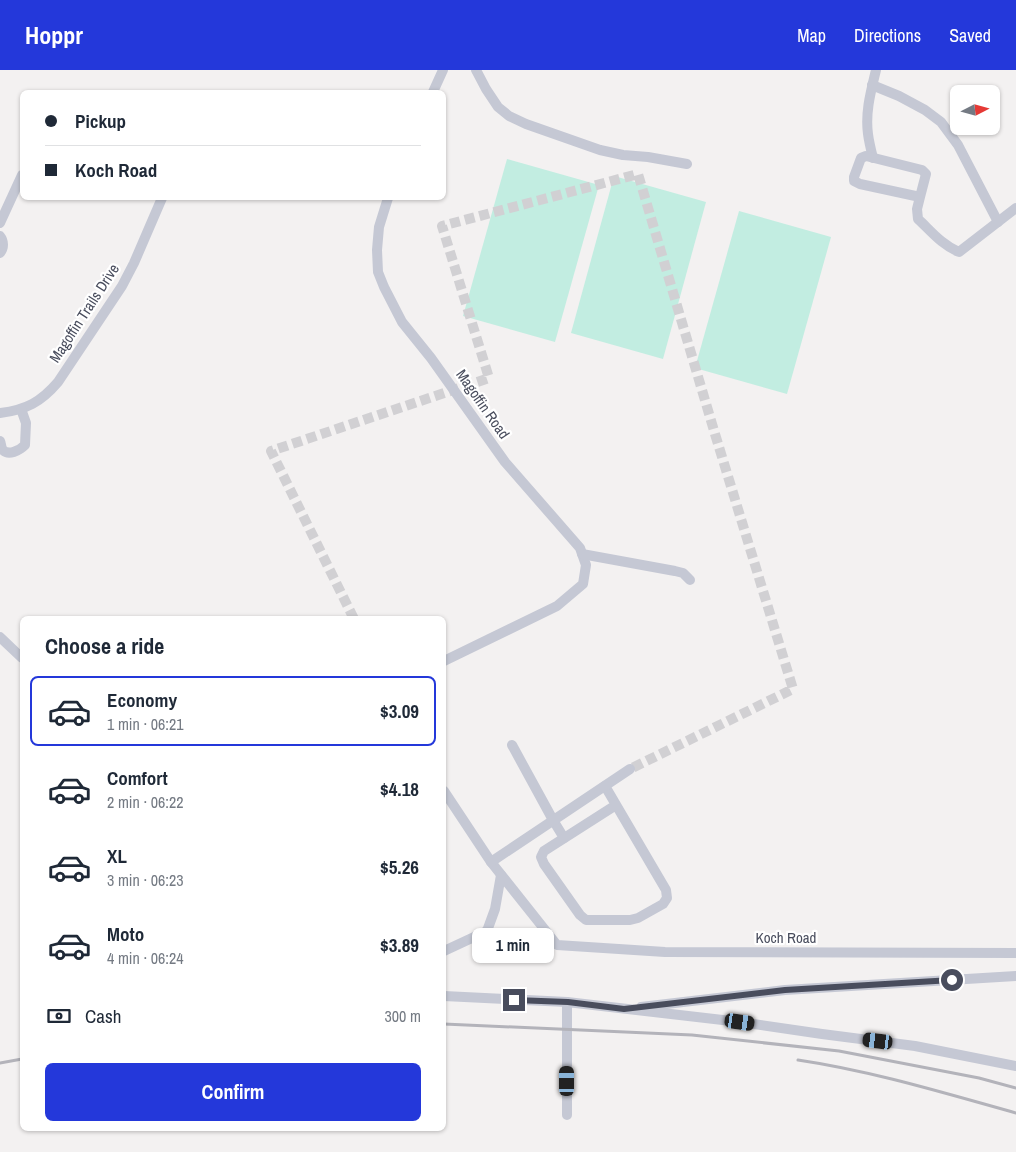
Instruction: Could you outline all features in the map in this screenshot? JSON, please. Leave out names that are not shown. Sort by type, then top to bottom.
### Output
[{"type":"street","points":[[434,90],[443,70]]},
{"type":"street","points":[[476,70],[498,108],[508,116],[526,124],[600,150],[688,164]]},
{"type":"street","points":[[873,158],[867,118],[876,70]]},
{"type":"street","points":[[872,85],[899,96],[925,110],[941,122],[958,145],[998,222]]},
{"type":"street","points":[[920,198],[854,181],[861,158],[866,156],[922,170],[926,174],[920,198],[917,209],[918,219],[942,243],[959,252],[1016,208]]},
{"type":"street","points":[[0,223],[20,179]]},
{"type":"street","name":"Magoffin Trails Drive","points":[[0,413],[21,409],[34,404],[51,390],[122,286],[161,200]]},
{"type":"street","name":"Magoffin Road","points":[[387,200],[379,227],[378,272],[402,322],[431,358],[505,462],[580,548],[582,554]]},
{"type":"street","points":[[0,236],[3,246],[0,253]]},
{"type":"street","points":[[0,440],[2,449],[7,452],[20,450],[25,445],[26,423],[21,409]]},
{"type":"street","points":[[582,554],[675,572],[683,574],[690,580]]},
{"type":"street","points":[[446,660],[557,606],[583,584],[586,565],[582,554]]},
{"type":"street","points":[[0,637],[20,656]]},
{"type":"street","points":[[512,745],[564,838]]},
{"type":"street","points":[[492,862],[630,769]]},
{"type":"street","points":[[605,786],[666,890],[667,898],[663,904],[638,918],[630,920],[586,920],[580,915],[541,857],[544,851],[616,805]]},
{"type":"street","points":[[446,795],[501,874],[495,909],[487,930],[446,950]]},
{"type":"street","name":"Koch Road","points":[[501,874],[557,945],[665,952],[1016,953]]},
{"type":"street","points":[[624,1009],[785,990],[1016,976]]},
{"type":"street","points":[[446,996],[568,1002],[740,1022],[915,1046],[1016,1066]]},
{"type":"street","points":[[567,1115],[568,1002]]},
{"type":"green space","points":[[507,159],[599,185],[555,342],[463,316]]},
{"type":"green space","points":[[614,176],[706,202],[663,359],[571,333]]},
{"type":"green space","points":[[739,211],[831,237],[787,394],[695,368]]},
{"type":"tunnel","points":[[353,616],[271,451],[489,378],[442,226],[638,174],[793,689],[630,769]]},
{"type":"railway","points":[[446,1024],[692,1035],[839,1051],[979,1078],[1016,1088]]},
{"type":"railway","points":[[0,1063],[20,1059]]},
{"type":"railway","points":[[798,1060],[881,1076],[1016,1113]]},
{"type":"route","points":[[514,1000],[568,1002],[624,1009],[785,990],[952,980]]}]
